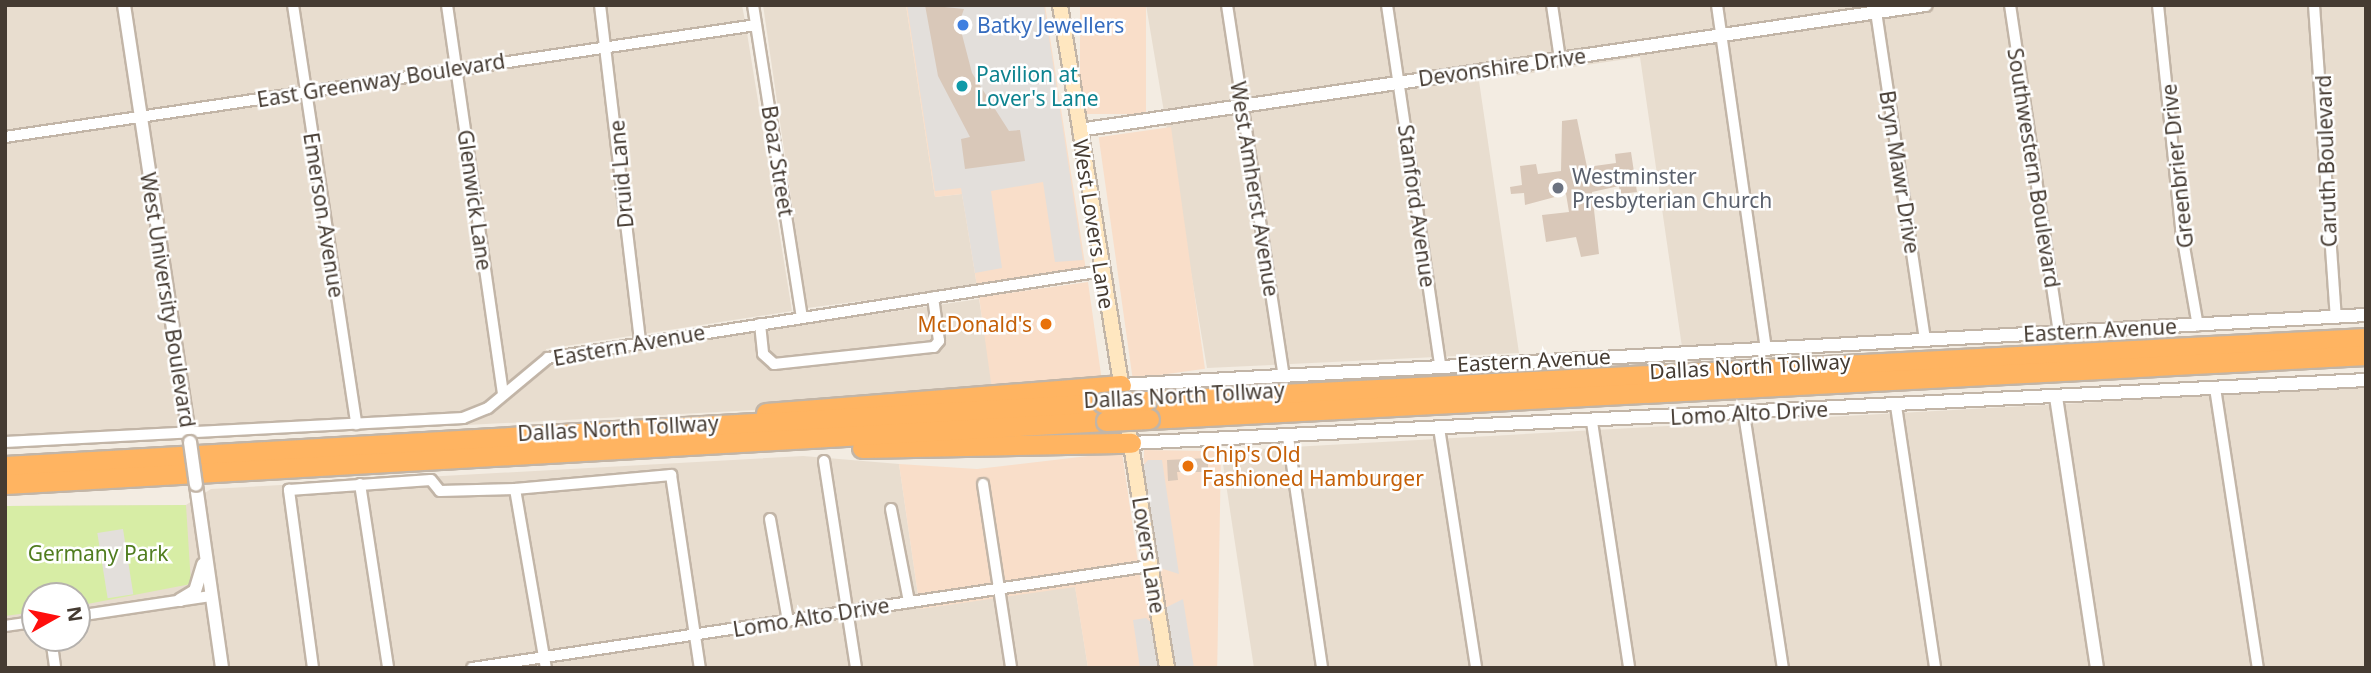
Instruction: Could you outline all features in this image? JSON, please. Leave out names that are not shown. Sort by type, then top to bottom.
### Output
[{"type":"highway","name":"Dallas North Tollway","points":[[1148,410],[2366,338]]},
{"type":"highway","name":"Dallas North Tollway","points":[[5,466],[726,426],[1104,412],[2366,355]]},
{"type":"highway","points":[[726,426],[832,403],[1121,385]]},
{"type":"highway","name":"Dallas North Tollway","points":[[5,484],[813,439],[1104,412]]},
{"type":"highway","points":[[813,439],[855,448],[946,450],[1131,443]]},
{"type":"main road","name":"West Lovers Lane","points":[[1060,5],[1131,443]]},
{"type":"main road","name":"Lovers Lane","points":[[1131,443],[1167,668]]},
{"type":"street","name":"West University Boulevard","points":[[124,5],[222,668]]},
{"type":"street","name":"Emerson Avenue","points":[[293,5],[356,424]]},
{"type":"street","name":"Glenwick Lane","points":[[447,5],[503,394]]},
{"type":"street","name":"Druid Lane","points":[[600,5],[626,191],[627,267],[640,342]]},
{"type":"street","name":"Boaz Street","points":[[753,5],[802,317]]},
{"type":"street","name":"West Amherst Avenue","points":[[1227,5],[1283,373]]},
{"type":"street","name":"Stanford Avenue","points":[[1387,5],[1440,366]]},
{"type":"street","points":[[1552,5],[1560,59]]},
{"type":"street","points":[[1717,5],[1766,348]]},
{"type":"street","name":"Devonshire Drive","points":[[1079,130],[1398,81],[1721,36],[1875,9],[1926,5]]},
{"type":"street","name":"Southwestern Boulevard","points":[[2010,5],[2059,331]]},
{"type":"street","name":"Greenbrier Drive","points":[[2158,5],[2179,218],[2198,326]]},
{"type":"street","name":"Caruth Boulevard","points":[[2314,5],[2336,317]]},
{"type":"street","name":"Bryn Mawr Drive","points":[[1875,9],[1925,338]]},
{"type":"street","name":"East Greenway Boulevard","points":[[5,137],[756,25]]},
{"type":"street","name":"Eastern Avenue","points":[[5,442],[189,437],[463,418],[503,394],[538,362],[640,342],[1102,271]]},
{"type":"street","points":[[760,324],[764,354],[774,364],[934,347],[939,341],[933,297]]},
{"type":"street","name":"Eastern Avenue","points":[[1121,385],[1283,373],[2366,315]]},
{"type":"street","name":"Lomo Alto Drive","points":[[1131,443],[1592,422],[2366,380]]},
{"type":"street","points":[[2215,388],[2258,668]]},
{"type":"street","points":[[2056,397],[2097,668]]},
{"type":"street","points":[[1896,406],[1935,668]]},
{"type":"street","points":[[1745,414],[1783,668]]},
{"type":"street","points":[[1592,422],[1629,668]]},
{"type":"street","points":[[1439,428],[1476,668]]},
{"type":"street","points":[[1288,437],[1322,668]]},
{"type":"street","points":[[824,461],[856,668]]},
{"type":"street","points":[[313,668],[287,495],[294,487],[431,480],[440,491],[515,489],[671,475],[700,668]]},
{"type":"street","points":[[360,484],[388,668]]},
{"type":"street","points":[[983,484],[1011,668]]},
{"type":"street","points":[[515,489],[545,662]]},
{"type":"street","points":[[891,509],[909,602]]},
{"type":"street","points":[[770,519],[788,621]]},
{"type":"street","points":[[180,600],[195,591],[205,553]]},
{"type":"street","name":"Lomo Alto Drive","points":[[472,668],[545,662],[696,635],[1150,566]]},
{"type":"street","points":[[91,614],[211,596]]},
{"type":"shaded area","points":[[5,5],[742,5],[745,21],[685,31],[686,41],[747,33],[792,311],[546,349],[549,367],[569,358],[979,299],[993,386],[855,395],[756,410],[5,449]]},
{"type":"shaded area","points":[[763,5],[906,5],[935,197],[962,194],[977,286],[807,308]]},
{"type":"shaded area","points":[[906,5],[1045,5],[1086,270],[977,286],[962,194],[935,197]]},
{"type":"shaded area","points":[[907,5],[1044,5],[1083,260],[1055,262],[1043,182],[991,191],[1002,268],[975,273],[961,188],[935,191]]},
{"type":"shaded area","points":[[1080,5],[1146,5],[1146,114],[1080,114]]},
{"type":"shaded area","points":[[1146,5],[2366,5],[2366,318],[1682,347],[1640,57],[1479,81],[1519,353],[1207,368]]},
{"type":"shaded area","points":[[1171,127],[1205,369],[1133,379],[1099,137]]},
{"type":"shaded area","points":[[1088,282],[1101,376],[992,391],[979,297]]},
{"type":"shaded area","points":[[2366,387],[2366,668],[1254,668],[1221,451]]},
{"type":"shaded area","points":[[1144,450],[1221,451],[1217,668],[1140,668]]},
{"type":"shaded area","points":[[1122,452],[1146,618],[1155,626],[1162,668],[1088,668],[1075,587],[920,609],[899,464],[977,469]]},
{"type":"shaded area","points":[[803,456],[899,464],[920,609],[1075,586],[1088,668],[5,668],[5,506],[186,505],[211,489]]},
{"type":"shaded area","points":[[1148,460],[1162,460],[1179,574],[1157,567],[1143,466]]},
{"type":"shaded area","points":[[123,529],[133,594],[108,598],[97,533]]},
{"type":"shaded area","points":[[1183,599],[1194,668],[1173,668],[1165,608]]},
{"type":"shaded area","points":[[1146,618],[1155,626],[1162,668],[1140,668],[1133,620]]},
{"type":"green space","name":"Germany Park","points":[[186,505],[191,584],[91,603],[91,582],[21,582],[21,614],[5,616],[5,506]]},
{"type":"building","name":"Pavilion at Lover's Lane","points":[[925,5],[964,9],[959,23],[972,73],[1009,131],[1020,130],[1025,161],[965,169],[961,139],[970,137],[938,76]]},
{"type":"building","name":"Westminster Presbyterian Church","points":[[1577,119],[1587,167],[1616,163],[1615,154],[1631,152],[1637,192],[1620,194],[1619,186],[1592,192],[1599,254],[1581,257],[1576,237],[1546,242],[1542,215],[1569,212],[1566,194],[1525,205],[1524,193],[1511,194],[1510,187],[1522,185],[1520,166],[1536,164],[1538,174],[1561,171],[1562,121]]},
{"type":"building","name":"Chip's Old Fashioned Hamburger","points":[[1208,458],[1208,472],[1177,472],[1178,480],[1168,481],[1167,460]]},
{"type":"place","name":"Batky Jewellers","points":[[963,25]]},
{"type":"place","name":"Pavilion at Lover's Lane","points":[[962,86]]},
{"type":"place","name":"Westminster Presbyterian Church","points":[[1558,188]]},
{"type":"place","name":"McDonald's","points":[[1046,324]]},
{"type":"place","name":"Chip's Old Fashioned Hamburger","points":[[1188,466]]}]
